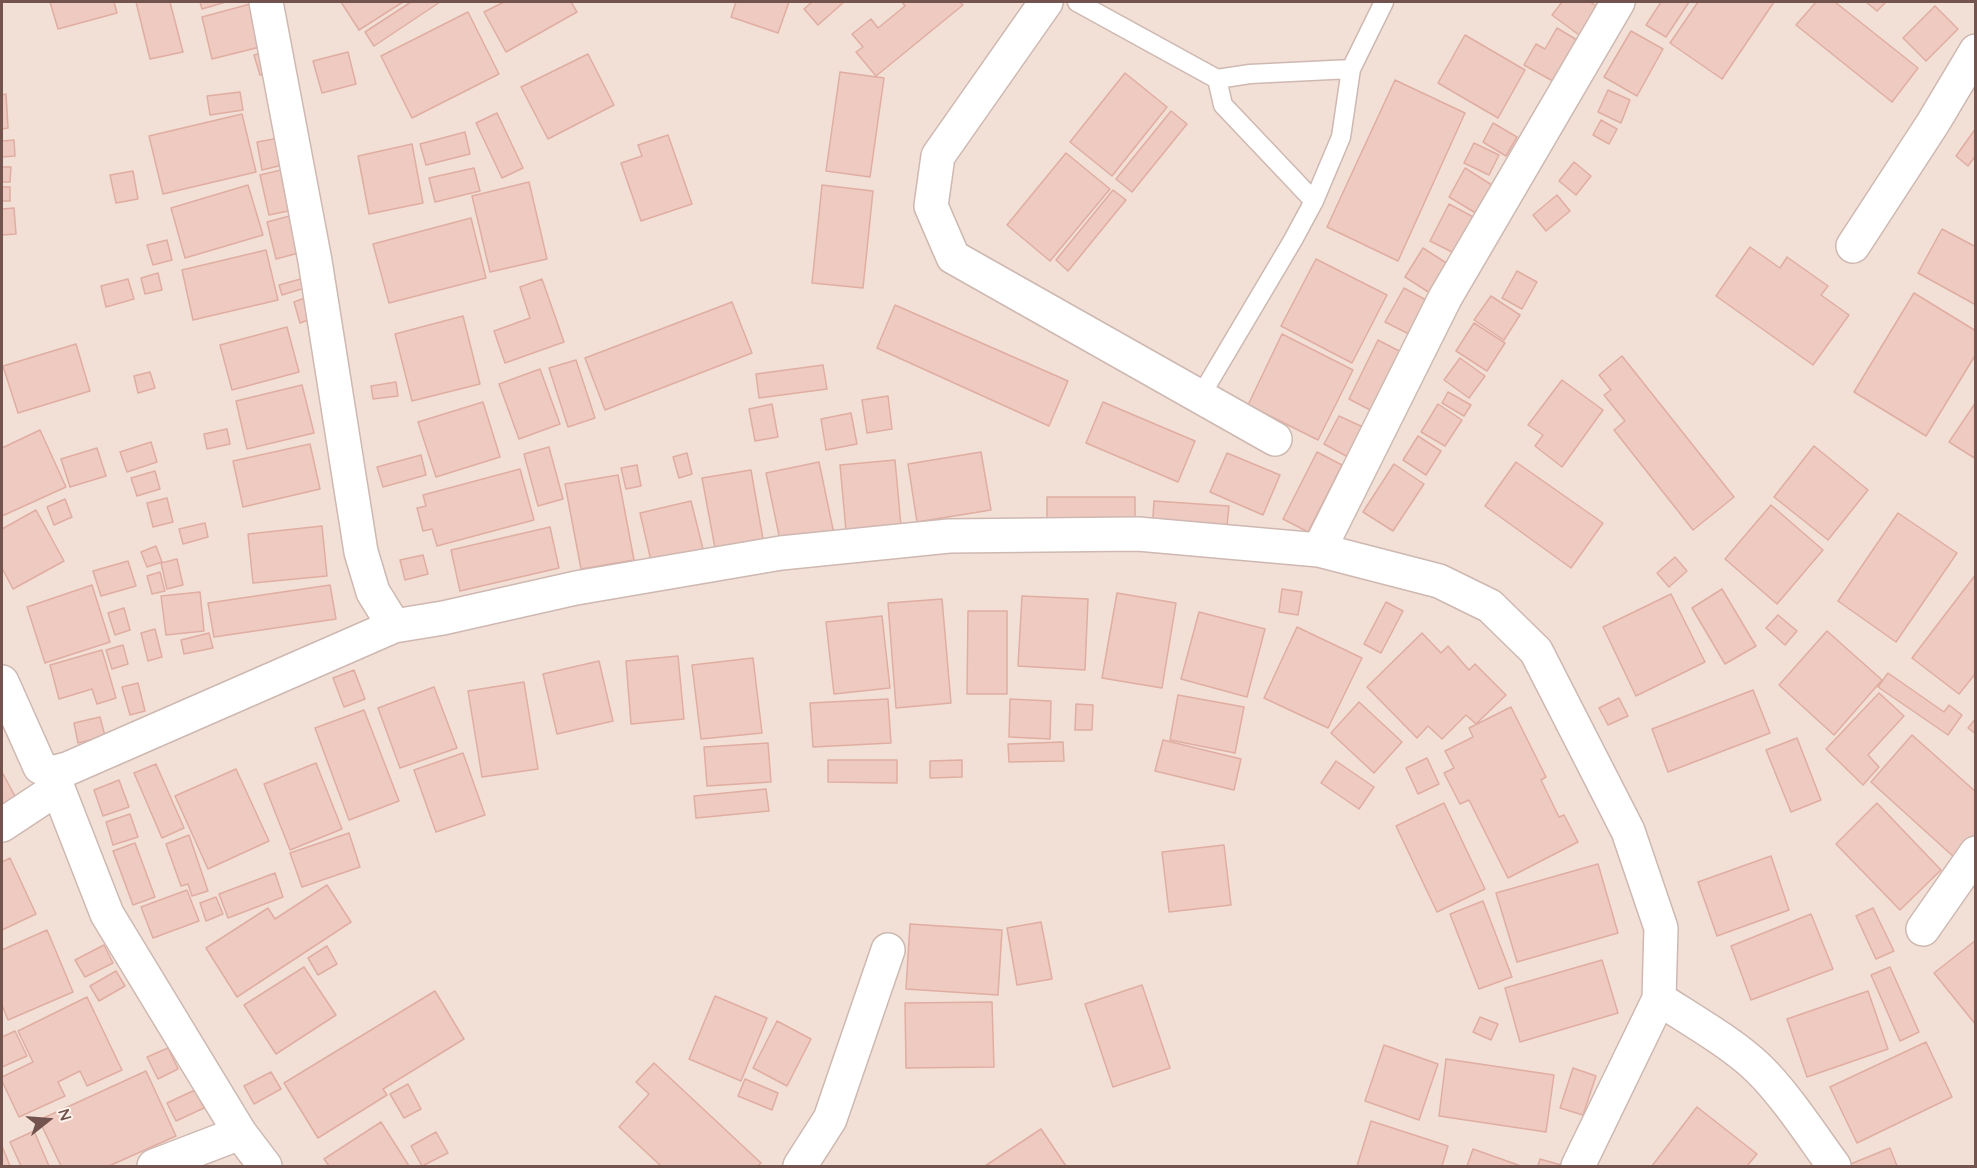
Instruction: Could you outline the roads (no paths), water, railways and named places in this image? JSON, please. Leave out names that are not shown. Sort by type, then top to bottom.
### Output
[{"type":"street","points":[[266,2],[315,261],[362,552],[373,592],[394,627]]},
{"type":"street","points":[[1046,2],[938,156],[931,206],[953,257],[1275,439]]},
{"type":"street","points":[[1319,550],[1445,298],[1618,2]]},
{"type":"street","points":[[1853,246],[1933,123],[1976,51]]},
{"type":"street","points":[[2,825],[67,769],[394,627],[576,588],[781,553],[949,536],[1138,534],[1319,550],[1439,581],[1490,606],[1536,651],[1628,831],[1661,927],[1659,999],[1578,1167]]},
{"type":"street","points":[[2,682],[40,767],[55,781],[107,914],[240,1133],[265,1167]]},
{"type":"street","points":[[1923,929],[1976,853]]},
{"type":"street","points":[[800,1167],[830,1119],[888,950]]},
{"type":"street","points":[[1659,999],[1758,1068],[1792,1109],[1834,1167]]},
{"type":"street","points":[[154,1167],[240,1133]]},
{"type":"lane","points":[[1077,2],[1217,79],[1250,74],[1351,69]]},
{"type":"lane","points":[[1200,396],[1314,201],[1341,137],[1351,69],[1384,2]]},
{"type":"lane","points":[[1217,79],[1223,105],[1314,201]]}]
